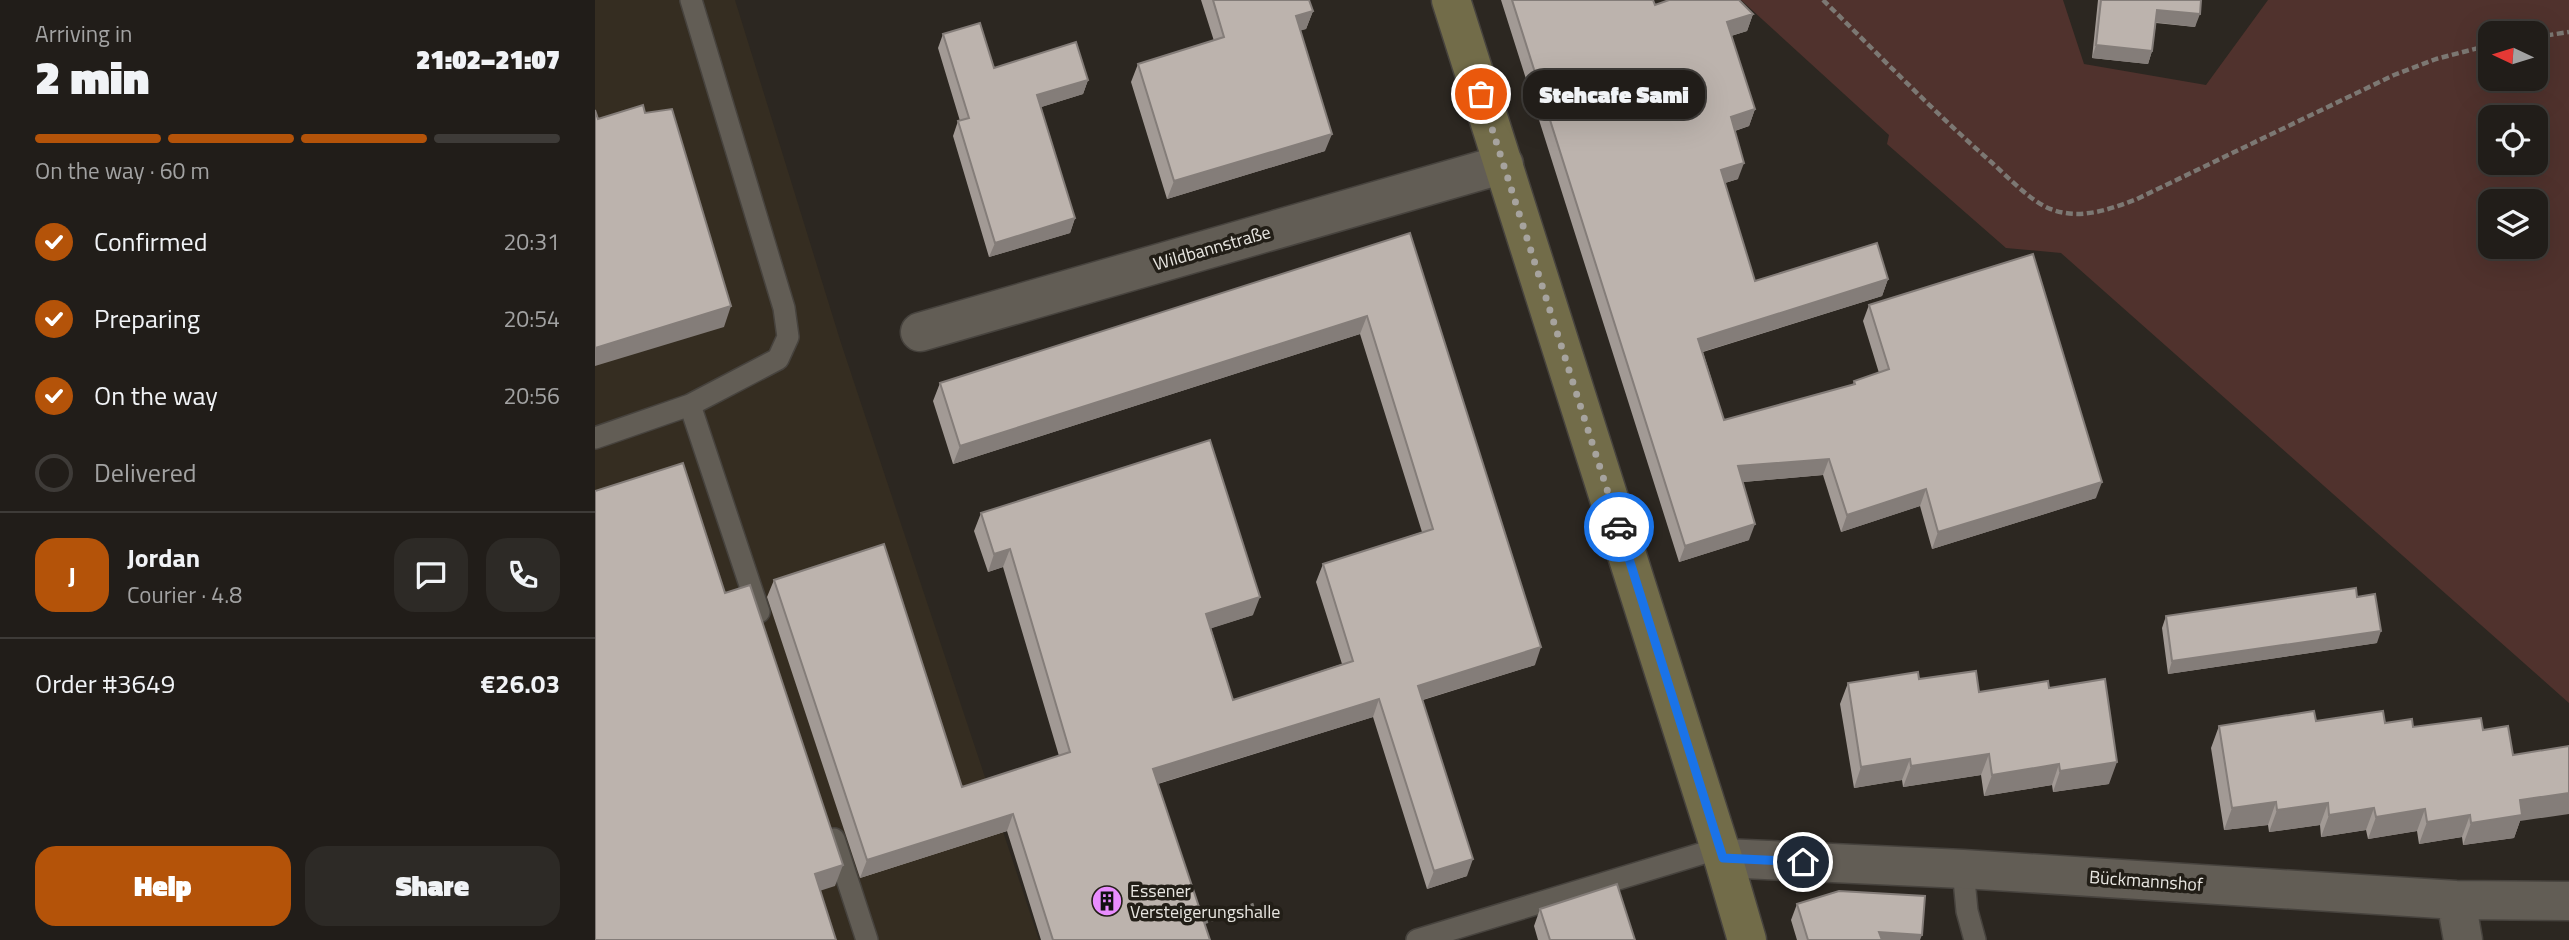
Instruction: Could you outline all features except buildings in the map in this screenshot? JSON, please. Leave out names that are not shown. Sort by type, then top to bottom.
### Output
[{"type":"main road","points":[[1451,0],[1722,853],[1747,940]]},
{"type":"street","name":"Wildbannstraße","points":[[920,332],[1504,164]]},
{"type":"street","name":"Bückmannshof","points":[[1722,853],[2456,900],[2569,901]]},
{"type":"street","points":[[2456,900],[2463,940]]},
{"type":"lane","points":[[595,438],[690,405],[778,359],[788,337],[784,308],[691,0]]},
{"type":"lane","points":[[690,405],[764,626]]},
{"type":"lane","points":[[828,822],[867,940]]},
{"type":"lane","points":[[1417,940],[1722,853]]},
{"type":"lane","points":[[1963,869],[1967,911],[1975,940]]},
{"type":"path","points":[[1823,0],[1949,125],[2021,188],[2048,208],[2076,215],[2105,211],[2137,199],[2394,75],[2436,59],[2478,48]]},
{"type":"path","points":[[2548,35],[2569,32]]},
{"type":"path","points":[[1197,925],[1254,905]]},
{"type":"shaded area","points":[[595,0],[735,0],[841,343],[1039,940],[595,940]]},
{"type":"shaded area","points":[[1741,0],[2063,0],[2084,64],[2206,85],[2268,0],[2569,0],[2569,703],[2061,253],[2006,248],[1887,144],[1889,135]]},
{"type":"way so far","points":[[1481,94],[1619,527]]},
{"type":"place","name":"Stehcafe Sami","points":[[1481,94]]},
{"type":"place","name":"Essener Versteigerungshalle","points":[[1107,901]]},
{"type":"route","points":[[1619,527],[1723,858],[1803,862]]}]
